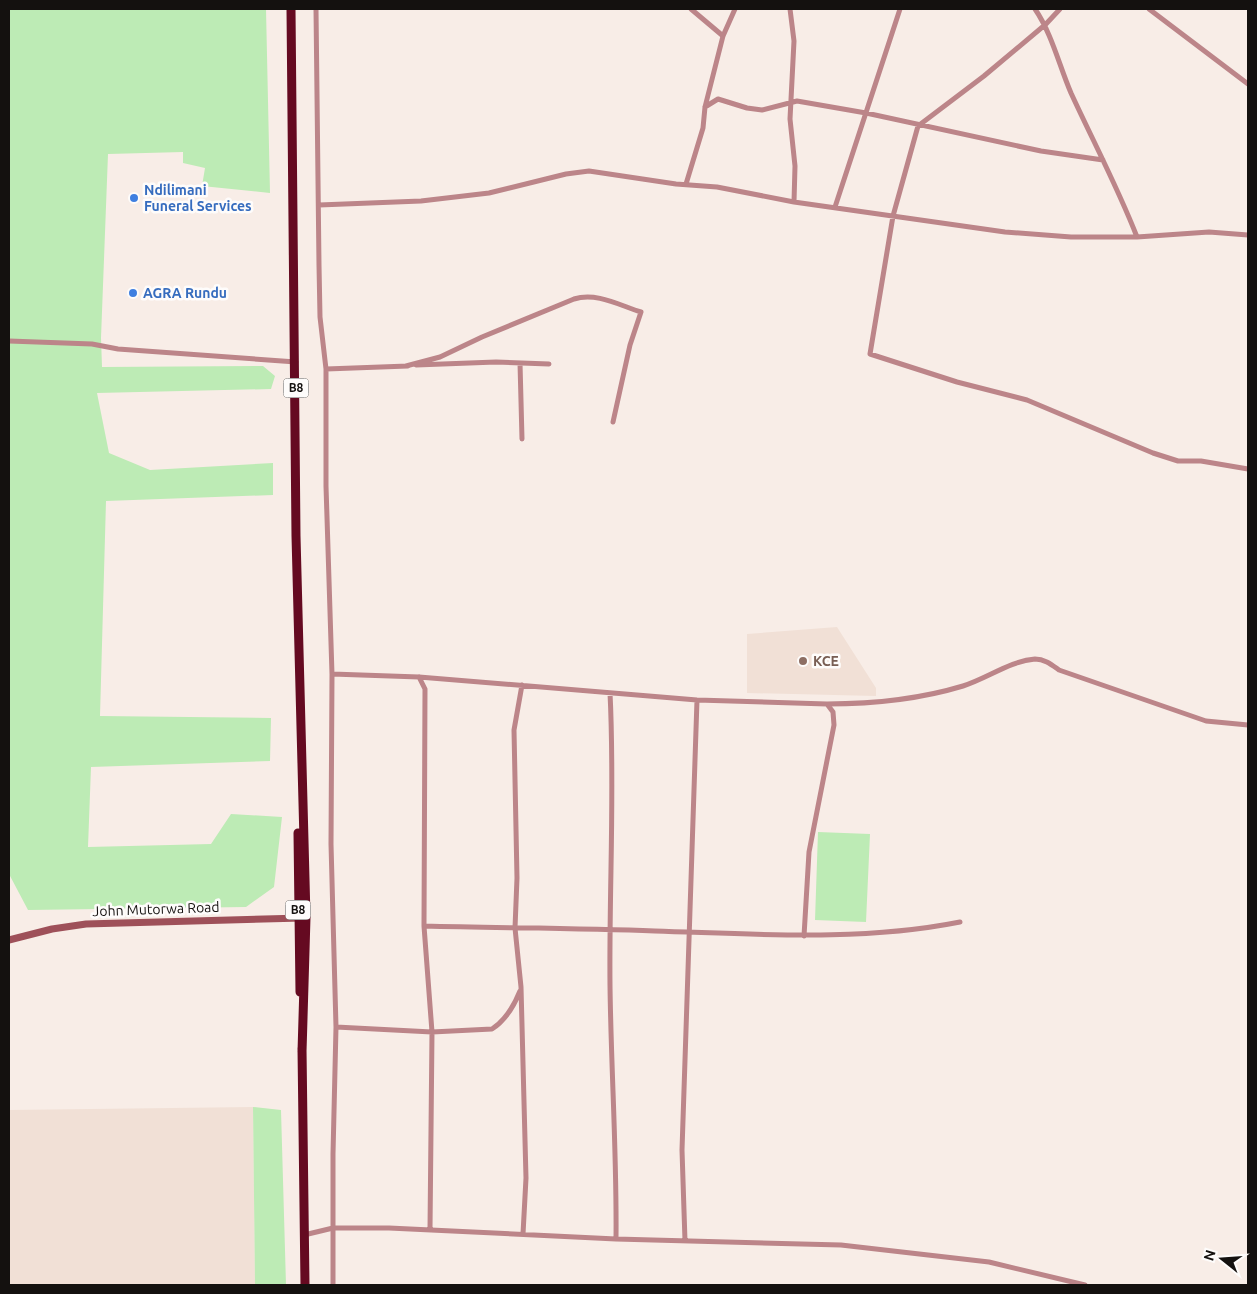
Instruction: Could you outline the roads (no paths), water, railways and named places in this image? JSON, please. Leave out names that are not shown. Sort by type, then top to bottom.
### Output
[{"type":"highway","name":"B8","points":[[291,9],[292,199],[296,362],[296,536],[302,768],[302,1052],[305,1285]]},
{"type":"street","points":[[316,9],[320,318],[326,369],[326,486],[332,674],[332,844],[336,1027],[334,1285]]},
{"type":"street","points":[[691,9],[723,36]]},
{"type":"street","points":[[686,184],[702,128],[705,107],[723,36],[735,9]]},
{"type":"street","points":[[790,9],[794,41],[790,119],[795,166],[794,202]]},
{"type":"street","points":[[835,207],[900,9]]},
{"type":"street","points":[[1035,9],[1046,24],[1071,93],[1138,237]]},
{"type":"street","points":[[1060,9],[1046,24],[984,76],[918,126],[893,216],[870,354],[957,382],[1027,400],[1153,453],[1178,461],[1201,461],[1248,469]]},
{"type":"street","points":[[1149,9],[1248,84]]},
{"type":"street","points":[[705,107],[718,100],[746,108],[762,110],[791,101],[866,113],[918,126],[1041,151],[1103,160]]},
{"type":"street","points":[[319,205],[421,201],[489,193],[566,174],[589,171],[717,187],[794,202],[1005,232],[1071,237],[1138,237],[1209,232],[1248,234]]},
{"type":"street","points":[[406,366],[440,357],[482,337],[574,299],[586,295],[597,297],[641,312],[630,345],[613,422]]},
{"type":"street","points":[[9,341],[92,344],[118,349],[296,362]]},
{"type":"street","points":[[326,369],[520,363],[549,364]]},
{"type":"street","points":[[520,363],[522,439]]},
{"type":"street","points":[[332,674],[419,677],[697,700],[827,704],[898,700],[962,686],[998,673],[1005,668],[1038,659],[1048,662],[1059,670],[1206,721],[1248,725]]},
{"type":"street","points":[[419,677],[425,689],[424,926],[432,1032],[430,1229]]},
{"type":"street","points":[[522,685],[514,730],[517,878],[515,928],[521,987],[526,1178],[523,1234]]},
{"type":"street","points":[[610,693],[612,788],[610,929],[616,1239]]},
{"type":"street","points":[[685,1241],[682,1150],[697,700]]},
{"type":"street","points":[[804,936],[807,915],[809,852],[834,724],[833,712],[827,704]]},
{"type":"street","name":"John Mutorwa Road","points":[[9,940],[52,929],[86,924],[302,918]]},
{"type":"street","points":[[424,926],[610,929],[804,936],[924,929],[960,922]]},
{"type":"street","points":[[336,1027],[432,1032],[492,1029],[498,1025],[514,1005],[521,987]]},
{"type":"street","points":[[304,1235],[333,1228],[430,1229],[616,1239],[841,1245],[989,1262],[1085,1285]]},
{"type":"place","name":"Ndilimani Funeral Services","points":[[134,198]]},
{"type":"place","name":"AGRA Rundu","points":[[133,293]]},
{"type":"place","name":"KCE","points":[[803,661]]}]
